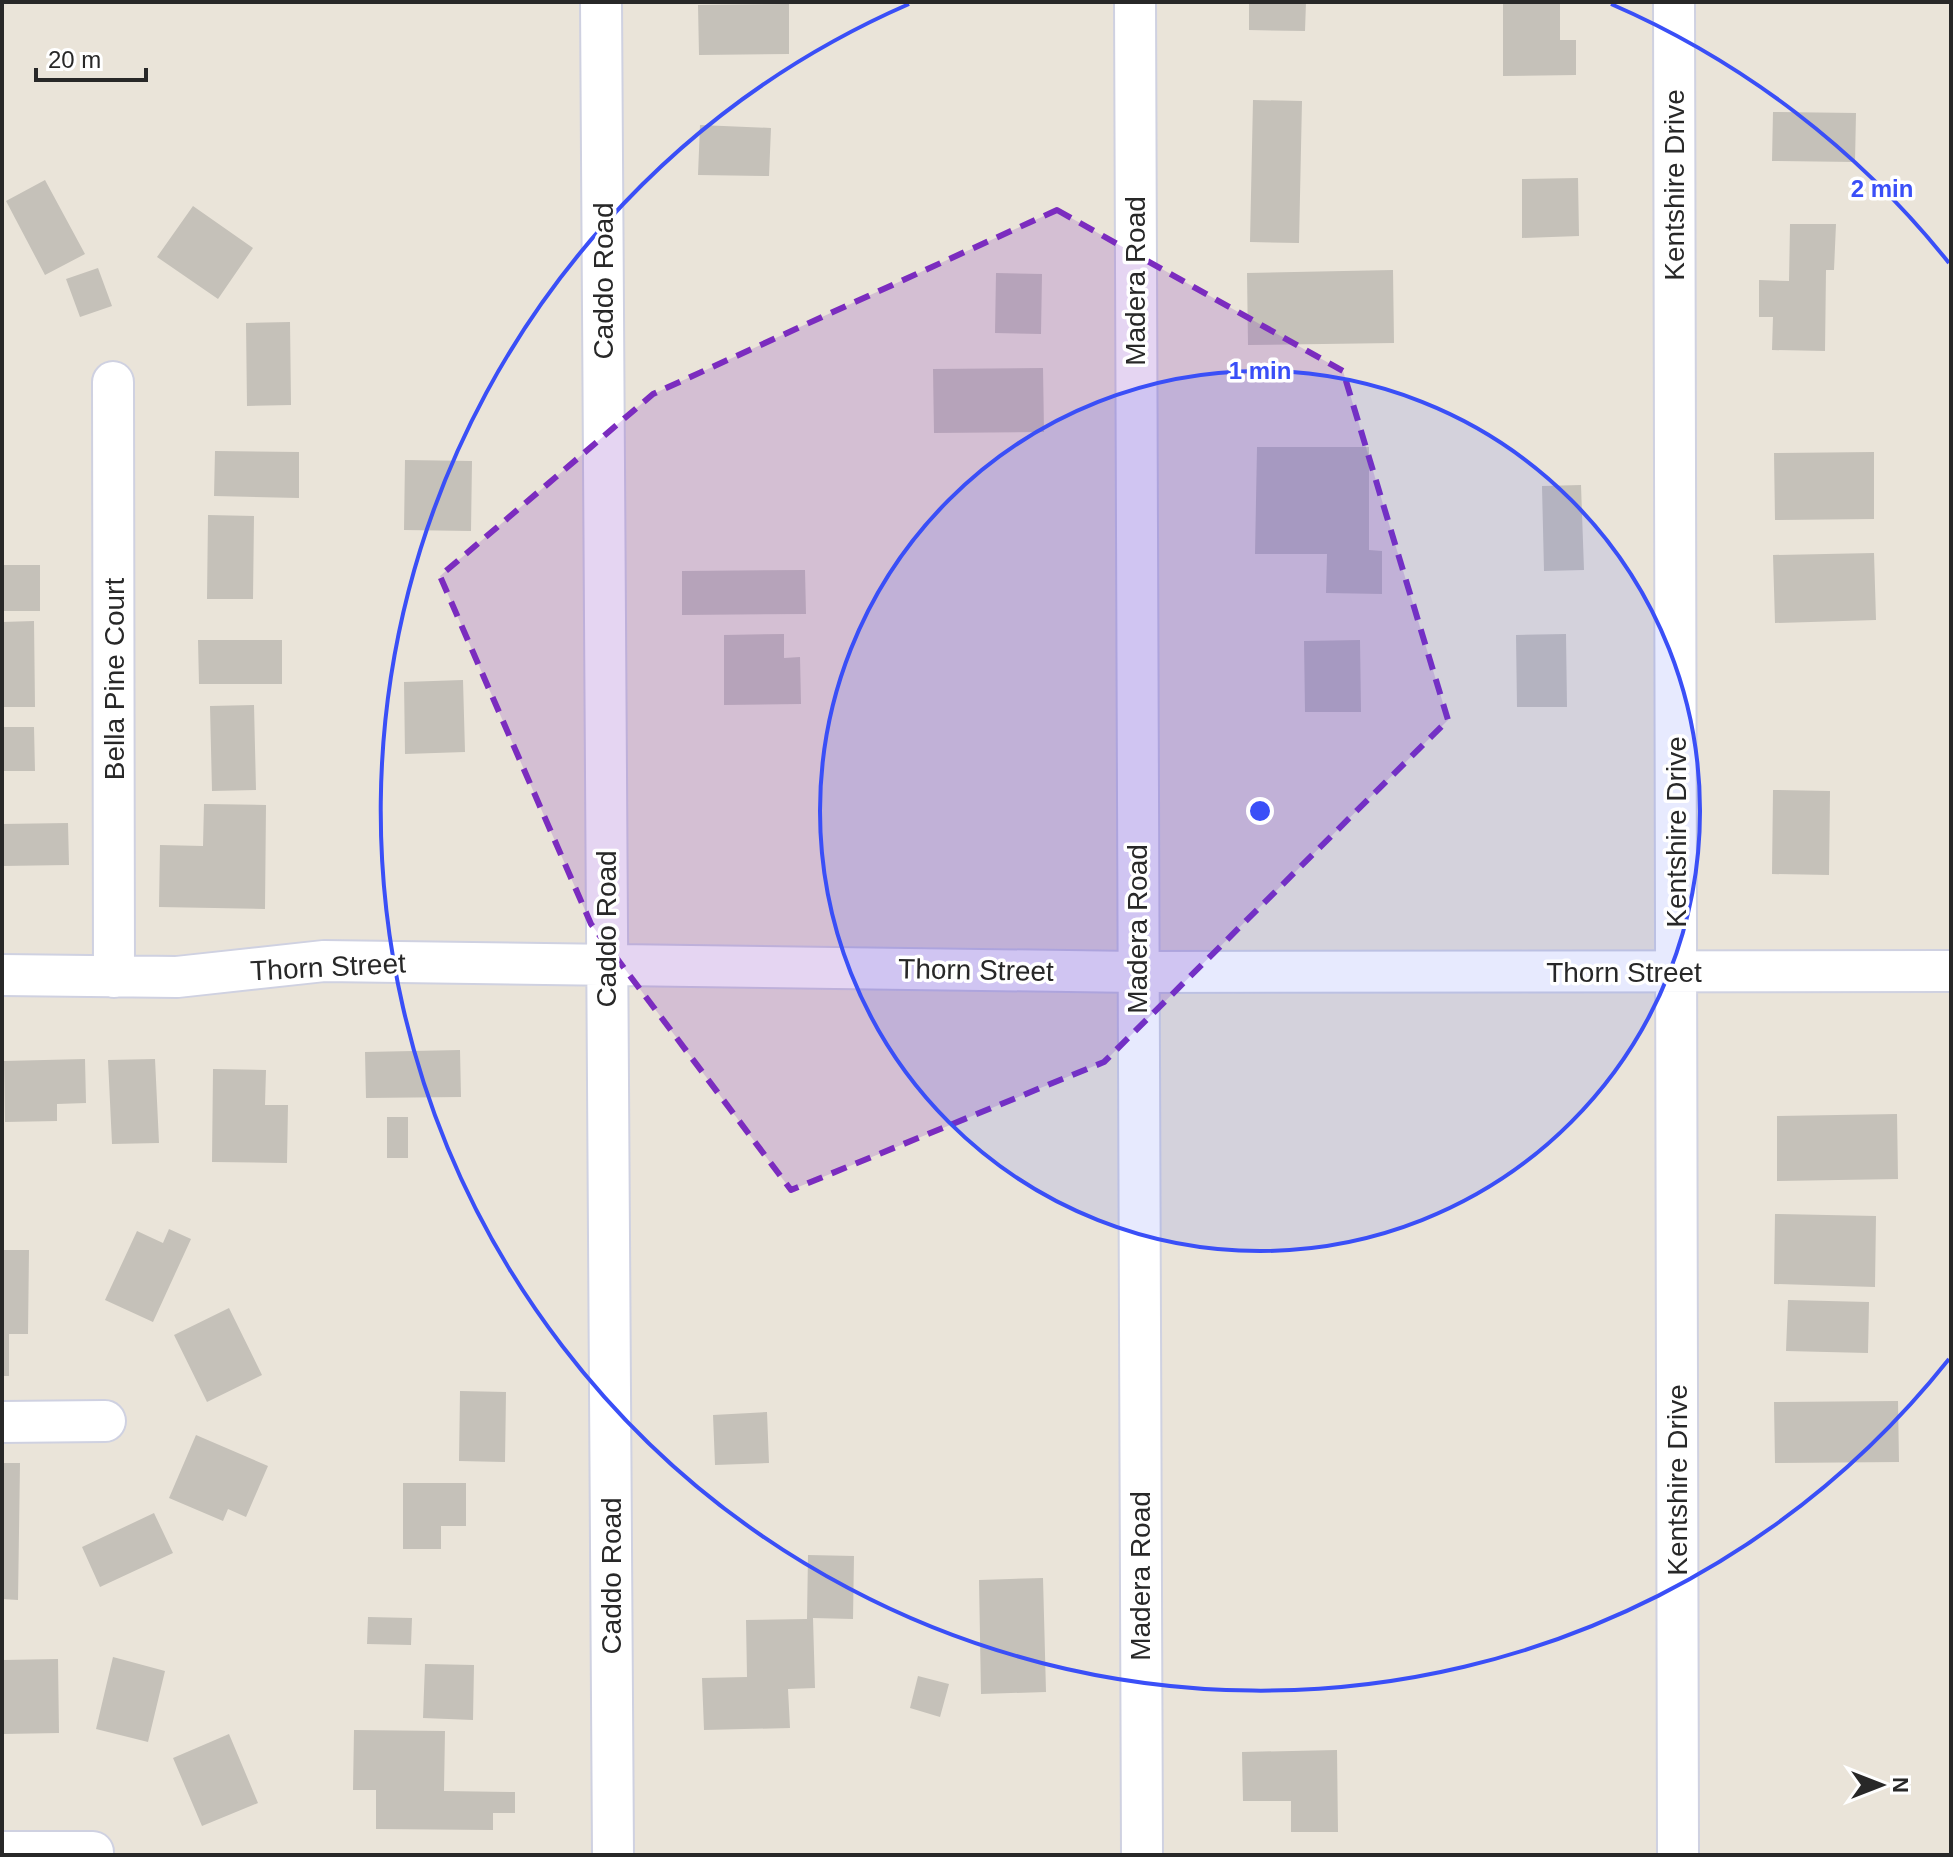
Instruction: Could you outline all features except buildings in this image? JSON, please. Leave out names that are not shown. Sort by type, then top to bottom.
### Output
[{"type":"street","name":"Caddo Road","points":[[601,2],[613,1855]]},
{"type":"street","name":"Madera Road","points":[[1135,2],[1142,1855]]},
{"type":"street","name":"Kentshire Drive","points":[[1674,2],[1678,1855]]},
{"type":"street","name":"Bella Pine Court","points":[[113,382],[114,977]]},
{"type":"street","name":"Thorn Street","points":[[2,975],[177,977],[324,961],[1137,972],[1951,971]]},
{"type":"street","points":[[2,1422],[105,1421]]},
{"type":"street","points":[[2,1852],[93,1852]]},
{"type":"highlighted area","points":[[1057,210],[1343,371],[1448,720],[1104,1062],[791,1190],[591,924],[440,576],[653,394]]}]
